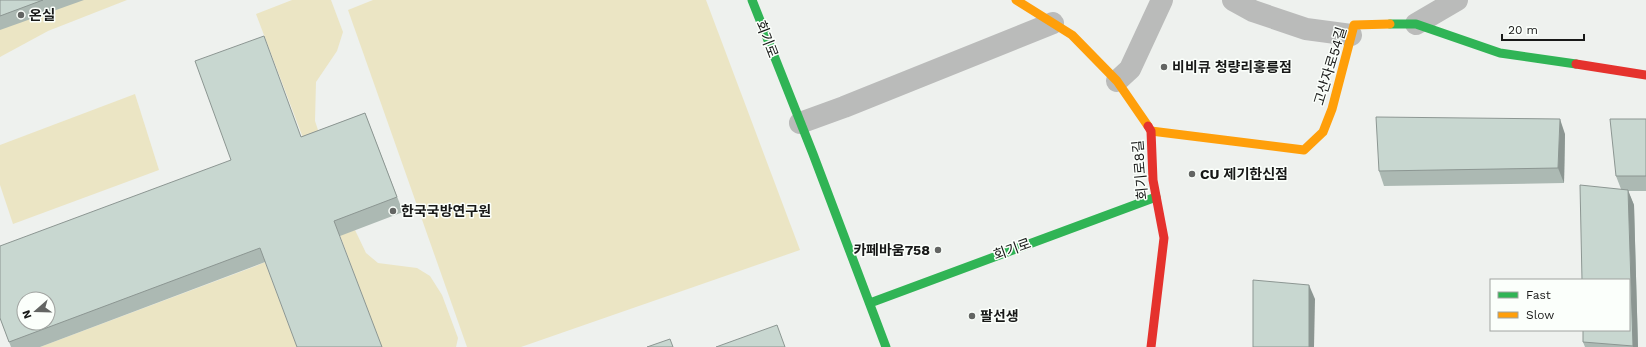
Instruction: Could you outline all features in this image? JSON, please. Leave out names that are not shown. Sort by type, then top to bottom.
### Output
[{"type":"street","name":"회기로","points":[[752,0],[813,154],[886,347]]},
{"type":"street","name":"회기로8길","points":[[1016,0],[1072,35],[1117,82],[1151,131],[1153,180],[1164,238],[1150,347]]},
{"type":"street","points":[[1117,82],[1130,69],[1162,0]]},
{"type":"street","points":[[1233,0],[1253,11],[1306,29],[1351,35]]},
{"type":"street","points":[[1416,24],[1457,0]]},
{"type":"street","points":[[800,123],[844,107],[1053,23]]},
{"type":"street","name":"고산자로54길","points":[[1151,131],[1304,150],[1323,132],[1332,109],[1354,25],[1416,24],[1500,53],[1646,74]]},
{"type":"street","name":"회기로","points":[[870,302],[1156,198]]},
{"type":"shaded area","points":[[0,0],[127,0],[48,31],[0,57]]},
{"type":"shaded area","points":[[292,0],[331,0],[343,32],[337,51],[316,82],[315,121],[323,145],[308,151],[256,14]]},
{"type":"shaded area","points":[[373,0],[706,0],[800,250],[521,347],[467,347],[348,10]]},
{"type":"shaded area","points":[[135,94],[159,170],[13,224],[0,185],[0,145]]},
{"type":"shaded area","points":[[355,230],[366,253],[378,263],[417,268],[430,276],[442,295],[458,338],[456,347],[381,347],[340,235]]},
{"type":"shaded area","points":[[265,262],[297,347],[40,347],[256,266]]},
{"type":"building","points":[[0,0],[43,0],[0,16]]},
{"type":"building","points":[[264,36],[301,137],[365,113],[397,197],[334,221],[382,347],[297,347],[260,248],[56,324],[56,291],[16,291],[16,331],[38,331],[9,342],[0,318],[0,246],[231,160],[195,61]]},
{"type":"building","points":[[1376,117],[1560,119],[1558,168],[1379,171]]},
{"type":"building","points":[[1610,119],[1646,119],[1646,176],[1616,176]]},
{"type":"building","points":[[1580,185],[1628,190],[1633,346],[1583,342],[1583,331],[1630,331],[1630,279],[1582,279]]},
{"type":"building","points":[[1253,280],[1309,285],[1309,347],[1253,347]]},
{"type":"building","points":[[777,325],[785,347],[716,347]]},
{"type":"building","points":[[670,339],[673,347],[647,347]]},
{"type":"traffic: fast","points":[[752,0],[813,154],[886,347]]},
{"type":"traffic: fast","points":[[1390,24],[1416,24],[1500,53],[1576,64]]},
{"type":"traffic: fast","points":[[870,303],[1156,197]]},
{"type":"traffic: slow","points":[[1016,0],[1072,35],[1117,81],[1148,126]]},
{"type":"traffic: slow","points":[[1151,131],[1304,150],[1323,132],[1332,109],[1354,25],[1390,24]]},
{"type":"traffic: jam","points":[[1576,64],[1646,75]]},
{"type":"traffic: jam","points":[[1148,126],[1151,131],[1153,180],[1164,238],[1151,347]]},
{"type":"place","name":"온실","points":[[21,15]]},
{"type":"place","name":"비비큐 청량리홍릉점","points":[[1164,67]]},
{"type":"place","name":"CU 제기한신점","points":[[1192,174]]},
{"type":"place","name":"한국국방연구원","points":[[393,211]]},
{"type":"place","name":"카페바움758","points":[[938,250]]},
{"type":"place","name":"팔선생","points":[[972,316]]}]
